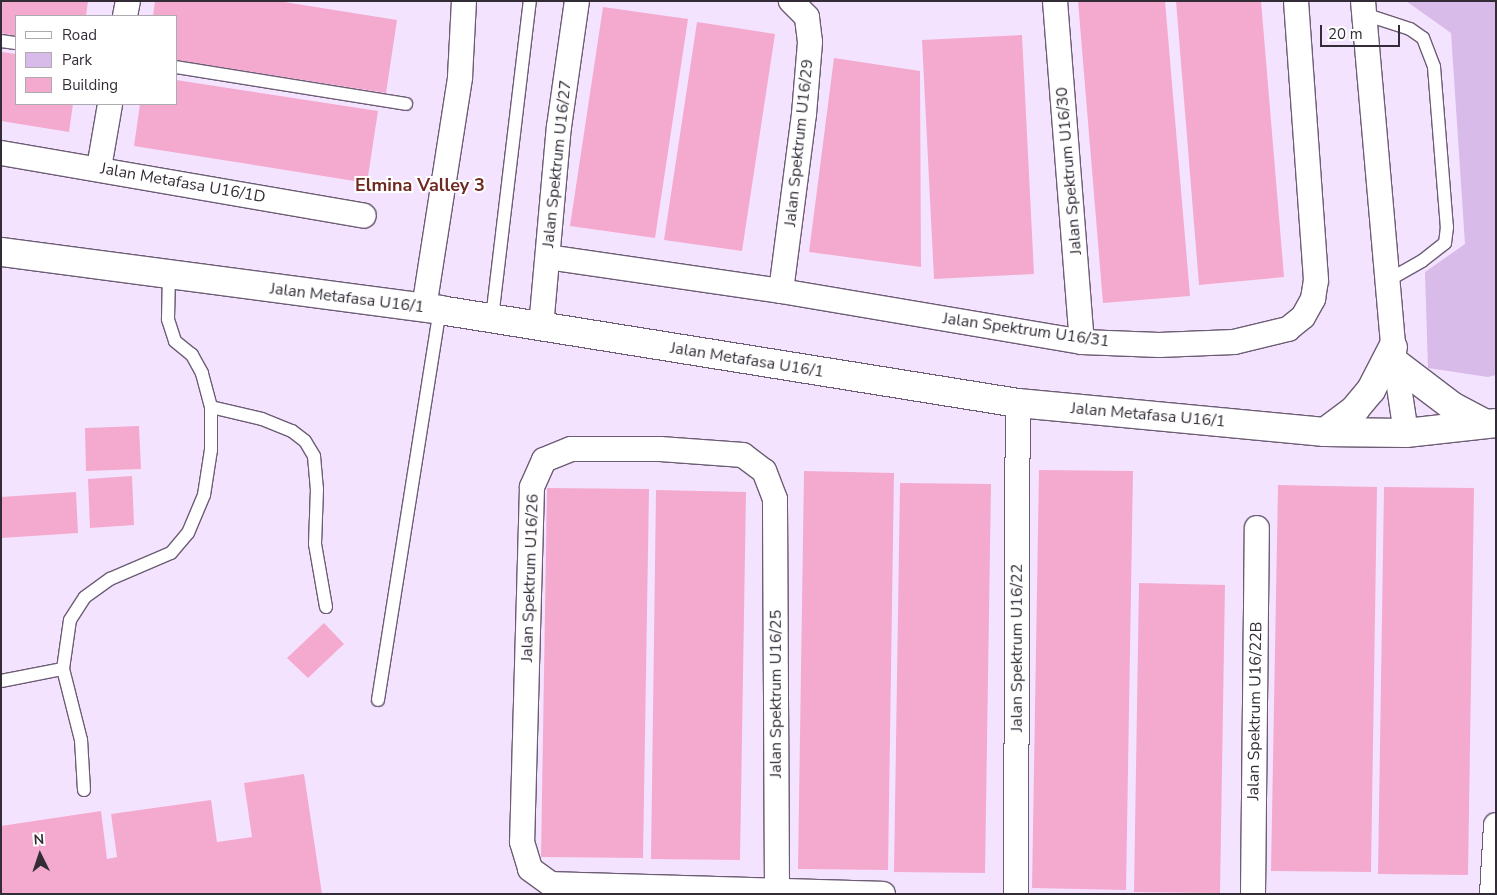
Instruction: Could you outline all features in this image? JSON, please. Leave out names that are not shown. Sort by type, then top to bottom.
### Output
[{"type":"street","points":[[125,15],[128,1]]},
{"type":"street","points":[[432,309],[460,77],[464,1]]},
{"type":"street","name":"Jalan Spektrum U16/27","points":[[541,327],[559,127],[576,1]]},
{"type":"street","name":"Jalan Spektrum U16/29","points":[[781,291],[804,114],[810,42],[807,17],[792,1]]},
{"type":"street","name":"Jalan Spektrum U16/30","points":[[1055,1],[1082,342]]},
{"type":"street","name":"Jalan Spektrum U16/31","points":[[548,257],[781,291],[1082,342],[1159,345],[1234,342],[1288,329],[1302,317],[1313,299],[1316,280],[1296,1]]},
{"type":"street","points":[[1363,8],[1393,354],[1406,433]]},
{"type":"street","points":[[99,168],[110,105]]},
{"type":"street","name":"Jalan Metafasa U16/1D","points":[[1,153],[99,168],[364,216]]},
{"type":"street","name":"Jalan Metafasa U16/1","points":[[1,252],[432,309],[1018,403],[1325,432],[1406,433],[1491,423]]},
{"type":"street","points":[[1393,354],[1452,406],[1491,423]]},
{"type":"street","points":[[1325,432],[1355,409],[1371,390],[1393,354]]},
{"type":"street","name":"Jalan Spektrum U16/22","points":[[1016,894],[1018,403]]},
{"type":"street","name":"Jalan Spektrum U16/26","points":[[775,499],[764,471],[744,456],[660,449],[571,450],[544,460],[532,486],[522,842],[530,869],[551,884],[777,888]]},
{"type":"street","name":"Jalan Spektrum U16/25","points":[[775,499],[777,888]]},
{"type":"street","name":"Jalan Spektrum U16/22B","points":[[1253,894],[1257,528]]},
{"type":"street","points":[[1492,894],[1496,825]]},
{"type":"street","points":[[777,888],[883,894]]},
{"type":"lane","points":[[492,318],[530,1]]},
{"type":"lane","points":[[1363,8],[1410,29],[1423,38],[1434,67],[1447,227],[1445,243],[1422,261],[1387,281]]},
{"type":"lane","points":[[1,41],[15,43]]},
{"type":"lane","points":[[178,67],[406,104]]},
{"type":"lane","points":[[84,790],[81,740],[63,668],[70,620],[85,597],[110,579],[171,553],[188,534],[204,495],[212,450],[211,407],[202,373],[192,355],[175,341],[168,319],[169,274]]},
{"type":"lane","points":[[378,700],[432,309]]},
{"type":"lane","points":[[211,407],[262,419],[292,431],[305,441],[314,456],[317,489],[315,544],[326,607]]},
{"type":"lane","points":[[1,681],[63,668]]},
{"type":"green space","points":[[1406,1],[1496,1],[1496,375],[1488,377],[1428,368],[1425,272],[1465,244],[1451,33]]},
{"type":"building","points":[[1,1],[88,1],[86,15],[15,15],[15,36],[1,33]]},
{"type":"building","points":[[155,1],[278,1],[397,20],[386,93],[178,60],[178,15],[153,15]]},
{"type":"building","points":[[1078,1],[1165,1],[1190,296],[1103,303]]},
{"type":"building","points":[[1176,1],[1261,1],[1284,277],[1199,285]]},
{"type":"building","points":[[603,7],[688,19],[655,238],[570,226]]},
{"type":"building","points":[[697,22],[775,34],[742,251],[664,240]]},
{"type":"building","points":[[1022,35],[1034,274],[934,279],[922,40]]},
{"type":"building","points":[[1,52],[15,54],[15,105],[73,105],[69,132],[1,121]]},
{"type":"building","points":[[834,58],[920,71],[921,267],[809,252]]},
{"type":"building","points":[[178,80],[378,111],[367,183],[134,146],[140,105],[178,105]]},
{"type":"building","points":[[139,426],[141,469],[86,471],[85,428]]},
{"type":"building","points":[[1039,470],[1133,471],[1126,890],[1032,888]]},
{"type":"building","points":[[804,471],[894,473],[888,870],[798,869]]},
{"type":"building","points":[[132,476],[134,525],[90,528],[88,479]]},
{"type":"building","points":[[900,483],[991,484],[985,873],[894,872]]},
{"type":"building","points":[[1278,485],[1377,487],[1371,872],[1271,871]]},
{"type":"building","points":[[1384,487],[1474,488],[1468,875],[1378,874]]},
{"type":"building","points":[[547,488],[649,489],[643,858],[541,857]]},
{"type":"building","points":[[656,490],[746,492],[740,860],[651,859]]},
{"type":"building","points":[[76,492],[78,533],[1,538],[1,497]]},
{"type":"building","points":[[1139,583],[1225,585],[1220,893],[1134,892]]},
{"type":"building","points":[[324,623],[344,644],[308,678],[287,658]]},
{"type":"building","points":[[304,774],[322,894],[1,894],[1,826],[101,811],[107,859],[117,857],[111,814],[211,800],[217,842],[252,837],[244,783]]},
{"type":"district","name":"Elmina Valley 3","points":[[420,185]]}]
